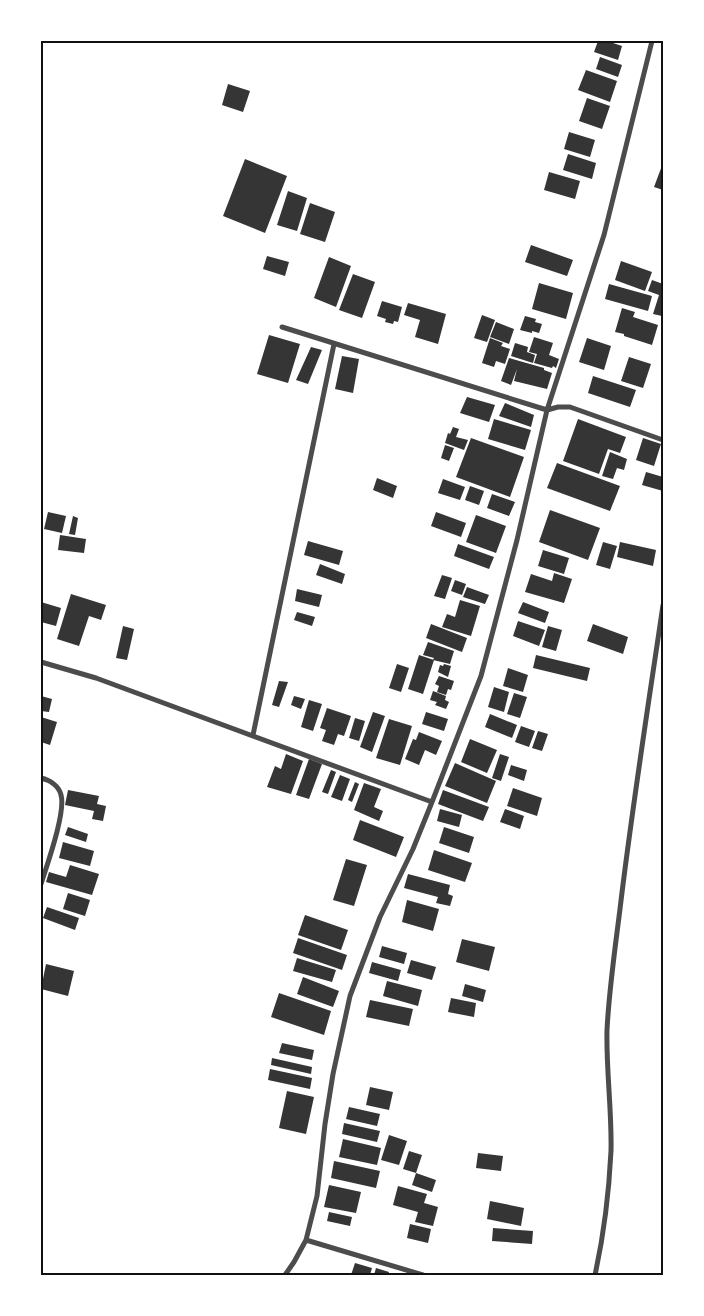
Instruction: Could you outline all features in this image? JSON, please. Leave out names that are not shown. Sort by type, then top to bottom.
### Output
[{"type":"street","points":[[285,1275],[306,1240],[317,1196],[333,1074],[350,996],[380,917],[413,848],[432,802],[480,676],[518,540],[547,410],[604,235],[652,41]]},
{"type":"street","points":[[282,327],[547,410],[570,406],[663,440]]},
{"type":"street","points":[[253,735],[334,344]]},
{"type":"street","points":[[595,1275],[603,1231],[611,1150],[607,1030],[626,856],[663,606]]},
{"type":"street","points":[[41,662],[96,678],[432,802]]},
{"type":"street","points":[[41,778],[57,787],[62,796],[56,831],[41,884]]},
{"type":"street","points":[[306,1240],[423,1275]]},
{"type":"building","points":[[598,41],[607,41],[622,46],[618,60],[594,52]]},
{"type":"building","points":[[600,57],[622,65],[618,77],[596,69]]},
{"type":"building","points":[[586,70],[617,81],[610,102],[578,90]]},
{"type":"building","points":[[228,84],[250,91],[243,112],[222,105]]},
{"type":"building","points":[[587,98],[610,106],[602,129],[579,121]]},
{"type":"building","points":[[569,132],[595,140],[590,157],[564,149]]},
{"type":"building","points":[[568,154],[596,163],[592,179],[563,170]]},
{"type":"building","points":[[245,159],[287,176],[265,233],[223,216]]},
{"type":"building","points":[[663,163],[663,190],[654,187]]},
{"type":"building","points":[[549,172],[580,181],[575,199],[544,190]]},
{"type":"building","points":[[288,191],[307,198],[297,231],[277,225]]},
{"type":"building","points":[[310,203],[335,212],[325,242],[300,234]]},
{"type":"building","points":[[531,245],[573,260],[567,276],[525,262]]},
{"type":"building","points":[[267,256],[289,262],[285,276],[263,269]]},
{"type":"building","points":[[329,257],[351,266],[336,307],[314,298]]},
{"type":"building","points":[[621,261],[652,272],[645,291],[615,280]]},
{"type":"building","points":[[353,274],[375,282],[362,318],[339,310]]},
{"type":"building","points":[[652,280],[663,284],[662,316],[653,314],[659,295],[648,291]]},
{"type":"building","points":[[539,283],[573,293],[566,319],[532,309]]},
{"type":"building","points":[[609,284],[652,296],[648,311],[605,299]]},
{"type":"building","points":[[382,301],[402,307],[398,322],[394,321],[393,324],[385,322],[386,319],[377,316]]},
{"type":"building","points":[[408,303],[446,314],[438,344],[415,337],[420,320],[404,315]]},
{"type":"building","points":[[622,308],[635,312],[633,317],[658,325],[652,345],[615,332]]},
{"type":"building","points":[[482,315],[495,320],[487,342],[474,338]]},
{"type":"building","points":[[525,316],[536,319],[535,322],[542,324],[539,333],[520,330]]},
{"type":"building","points":[[496,322],[514,329],[509,344],[490,337]]},
{"type":"building","points":[[269,335],[300,344],[288,383],[257,374]]},
{"type":"building","points":[[534,337],[553,343],[549,355],[559,359],[556,368],[534,363],[537,354],[529,352]]},
{"type":"building","points":[[490,338],[503,343],[501,346],[510,349],[505,364],[496,361],[494,367],[482,363]]},
{"type":"building","points":[[587,338],[611,346],[604,370],[579,362]]},
{"type":"building","points":[[515,343],[528,347],[527,352],[535,355],[533,363],[511,356]]},
{"type":"building","points":[[311,347],[322,350],[308,384],[296,380]]},
{"type":"building","points":[[342,356],[359,359],[353,393],[335,389]]},
{"type":"building","points":[[629,357],[651,364],[643,388],[621,381]]},
{"type":"building","points":[[509,358],[544,368],[544,370],[552,373],[547,389],[514,381],[517,369],[511,385],[501,381]]},
{"type":"building","points":[[593,376],[636,390],[630,407],[588,393]]},
{"type":"building","points":[[467,397],[495,405],[489,422],[460,413]]},
{"type":"building","points":[[505,403],[534,415],[531,427],[499,416]]},
{"type":"building","points":[[494,419],[531,430],[525,450],[488,439]]},
{"type":"building","points":[[578,419],[626,437],[620,453],[608,449],[599,474],[563,461]]},
{"type":"building","points":[[453,427],[459,429],[456,437],[468,440],[464,450],[445,443],[448,433],[450,434]]},
{"type":"building","points":[[471,438],[524,457],[510,497],[456,477]]},
{"type":"building","points":[[643,438],[661,444],[654,466],[636,460]]},
{"type":"building","points":[[445,445],[454,448],[449,461],[441,458]]},
{"type":"building","points":[[610,452],[627,459],[624,470],[617,468],[613,479],[602,476]]},
{"type":"building","points":[[557,463],[620,486],[610,511],[547,488]]},
{"type":"building","points":[[646,472],[663,477],[663,491],[642,485]]},
{"type":"building","points":[[377,478],[397,486],[393,498],[373,490]]},
{"type":"building","points":[[443,479],[465,487],[460,500],[438,493]]},
{"type":"building","points":[[470,486],[484,491],[479,505],[465,500]]},
{"type":"building","points":[[492,494],[515,502],[509,516],[487,508]]},
{"type":"building","points":[[550,510],[600,528],[588,560],[539,542]]},
{"type":"building","points":[[48,512],[66,516],[62,533],[44,529]]},
{"type":"building","points":[[436,512],[466,523],[461,537],[431,526]]},
{"type":"building","points":[[476,515],[506,526],[496,553],[466,542]]},
{"type":"building","points":[[73,516],[78,518],[75,535],[69,534]]},
{"type":"building","points":[[60,535],[86,539],[84,553],[58,550]]},
{"type":"building","points":[[308,541],[343,551],[339,565],[304,555]]},
{"type":"building","points":[[603,542],[617,546],[610,569],[596,565]]},
{"type":"building","points":[[620,542],[656,550],[653,566],[617,557]]},
{"type":"building","points":[[458,544],[494,557],[489,569],[454,556]]},
{"type":"building","points":[[543,550],[569,558],[564,574],[538,566]]},
{"type":"building","points":[[320,564],[345,574],[342,584],[316,575]]},
{"type":"building","points":[[554,573],[572,579],[564,603],[525,592],[531,574],[552,581]]},
{"type":"building","points":[[442,575],[452,578],[445,599],[434,596]]},
{"type":"building","points":[[455,580],[466,584],[462,595],[451,591]]},
{"type":"building","points":[[467,587],[489,595],[485,604],[463,597]]},
{"type":"building","points":[[297,589],[322,595],[319,607],[295,601]]},
{"type":"building","points":[[71,594],[106,605],[101,620],[89,616],[79,646],[57,639]]},
{"type":"building","points":[[460,600],[480,606],[471,636],[442,627],[447,614],[455,617]]},
{"type":"building","points":[[41,602],[61,608],[56,626],[41,622]]},
{"type":"building","points":[[523,602],[549,612],[545,623],[518,613]]},
{"type":"building","points":[[297,612],[315,617],[312,626],[294,620]]},
{"type":"building","points":[[518,621],[545,630],[539,646],[513,636]]},
{"type":"building","points":[[431,624],[467,638],[462,652],[426,638]]},
{"type":"building","points":[[593,624],[628,637],[623,654],[587,641]]},
{"type":"building","points":[[123,626],[134,629],[127,660],[116,658]]},
{"type":"building","points":[[548,626],[562,630],[556,651],[542,647]]},
{"type":"building","points":[[428,642],[454,651],[450,664],[433,660],[434,658],[423,655]]},
{"type":"building","points":[[419,655],[434,660],[423,694],[408,689]]},
{"type":"building","points":[[536,655],[590,668],[587,681],[533,668]]},
{"type":"building","points":[[397,664],[409,668],[401,692],[389,688]]},
{"type":"building","points":[[444,664],[451,666],[448,677],[438,672],[440,665],[443,666]]},
{"type":"building","points":[[508,668],[528,675],[523,692],[503,686]]},
{"type":"building","points":[[439,676],[454,681],[451,690],[448,689],[446,695],[437,692],[439,686],[435,684]]},
{"type":"building","points":[[279,681],[288,682],[279,707],[272,705]]},
{"type":"building","points":[[494,687],[509,692],[504,712],[488,707]]},
{"type":"building","points":[[433,691],[446,696],[445,700],[449,702],[446,709],[435,705],[437,702],[430,700]]},
{"type":"building","points":[[514,693],[527,697],[520,718],[507,714]]},
{"type":"building","points":[[41,696],[52,699],[49,712],[41,711]]},
{"type":"building","points":[[294,696],[305,699],[301,709],[291,705]]},
{"type":"building","points":[[309,700],[322,704],[313,731],[301,727]]},
{"type":"building","points":[[327,708],[351,716],[344,736],[338,734],[334,745],[322,741],[326,730],[320,728]]},
{"type":"building","points":[[373,712],[385,716],[372,752],[360,747]]},
{"type":"building","points":[[426,712],[448,719],[444,731],[422,724]]},
{"type":"building","points":[[490,714],[517,725],[512,738],[485,727]]},
{"type":"building","points":[[41,717],[57,722],[50,745],[41,742]]},
{"type":"building","points":[[355,718],[365,721],[359,741],[349,738]]},
{"type":"building","points":[[389,719],[412,726],[400,765],[376,758]]},
{"type":"building","points":[[521,726],[535,731],[529,747],[515,742]]},
{"type":"building","points":[[538,731],[548,734],[542,751],[532,748]]},
{"type":"building","points":[[419,732],[442,741],[436,755],[425,750],[419,765],[405,759],[413,739],[416,740]]},
{"type":"building","points":[[470,739],[497,750],[487,773],[461,762]]},
{"type":"building","points":[[286,754],[303,761],[291,794],[267,787],[275,766],[281,769]]},
{"type":"building","points":[[500,754],[509,757],[501,781],[492,778]]},
{"type":"building","points":[[309,759],[322,764],[309,799],[296,795]]},
{"type":"building","points":[[455,763],[496,781],[487,803],[445,786]]},
{"type":"building","points":[[511,765],[527,770],[524,781],[508,775]]},
{"type":"building","points":[[331,770],[336,772],[328,794],[322,792]]},
{"type":"building","points":[[340,775],[350,779],[342,801],[331,797]]},
{"type":"building","points":[[355,782],[359,784],[352,802],[348,800]]},
{"type":"building","points":[[364,783],[381,789],[374,807],[383,811],[379,821],[354,810]]},
{"type":"building","points":[[513,788],[542,798],[537,816],[507,806]]},
{"type":"building","points":[[68,790],[99,796],[97,804],[106,806],[103,821],[92,819],[94,811],[65,805]]},
{"type":"building","points":[[443,790],[489,807],[483,821],[438,804]]},
{"type":"building","points":[[440,809],[462,815],[459,827],[437,821]]},
{"type":"building","points":[[505,809],[524,816],[520,829],[500,822]]},
{"type":"building","points":[[360,820],[404,837],[396,857],[353,840]]},
{"type":"building","points":[[68,827],[88,834],[86,842],[65,835]]},
{"type":"building","points":[[444,827],[474,837],[469,853],[439,843]]},
{"type":"building","points":[[63,842],[94,851],[90,866],[59,858]]},
{"type":"building","points":[[434,850],[472,863],[465,882],[428,870]]},
{"type":"building","points":[[346,859],[367,865],[354,906],[333,900]]},
{"type":"building","points":[[70,865],[99,874],[92,895],[46,882],[49,872],[66,877]]},
{"type":"building","points":[[408,874],[450,885],[448,894],[453,896],[450,906],[436,903],[438,897],[404,888]]},
{"type":"building","points":[[68,893],[90,900],[85,916],[63,909]]},
{"type":"building","points":[[407,900],[439,909],[433,931],[402,922]]},
{"type":"building","points":[[47,907],[79,918],[75,930],[43,918]]},
{"type":"building","points":[[305,915],[348,930],[341,950],[298,935]]},
{"type":"building","points":[[298,938],[347,955],[342,970],[293,953]]},
{"type":"building","points":[[462,939],[495,947],[489,971],[456,962]]},
{"type":"building","points":[[382,946],[407,953],[404,964],[379,957]]},
{"type":"building","points":[[297,958],[336,970],[332,982],[293,971]]},
{"type":"building","points":[[411,960],[436,967],[432,980],[407,973]]},
{"type":"building","points":[[372,962],[401,970],[398,981],[369,973]]},
{"type":"building","points":[[46,964],[74,971],[68,996],[41,989]]},
{"type":"building","points":[[303,977],[339,991],[333,1007],[297,994]]},
{"type":"building","points":[[387,981],[422,990],[418,1006],[383,996]]},
{"type":"building","points":[[465,984],[486,990],[483,1002],[462,996]]},
{"type":"building","points":[[279,993],[331,1011],[324,1035],[271,1017]]},
{"type":"building","points":[[451,998],[476,1003],[474,1017],[448,1012]]},
{"type":"building","points":[[370,1000],[413,1009],[409,1026],[366,1017]]},
{"type":"building","points":[[282,1043],[314,1050],[312,1060],[279,1053]]},
{"type":"building","points":[[272,1058],[312,1067],[311,1074],[271,1065]]},
{"type":"building","points":[[270,1069],[312,1078],[310,1089],[268,1080]]},
{"type":"building","points":[[370,1087],[393,1092],[389,1110],[366,1105]]},
{"type":"building","points":[[287,1091],[314,1097],[306,1134],[279,1128]]},
{"type":"building","points":[[349,1107],[380,1114],[377,1126],[346,1119]]},
{"type":"building","points":[[344,1123],[380,1131],[377,1142],[342,1134]]},
{"type":"building","points":[[389,1135],[407,1141],[399,1165],[381,1160]]},
{"type":"building","points":[[343,1139],[381,1148],[377,1165],[339,1157]]},
{"type":"building","points":[[409,1151],[422,1155],[416,1173],[403,1169]]},
{"type":"building","points":[[478,1153],[503,1156],[501,1171],[476,1168]]},
{"type":"building","points":[[334,1161],[380,1171],[376,1188],[331,1178]]},
{"type":"building","points":[[416,1173],[436,1180],[432,1192],[412,1185]]},
{"type":"building","points":[[329,1185],[361,1192],[356,1213],[324,1207]]},
{"type":"building","points":[[398,1186],[427,1194],[424,1203],[438,1207],[433,1226],[415,1222],[418,1212],[393,1205]]},
{"type":"building","points":[[490,1201],[524,1208],[521,1226],[487,1219]]},
{"type":"building","points":[[329,1212],[352,1217],[350,1226],[327,1221]]},
{"type":"building","points":[[410,1224],[431,1229],[428,1243],[407,1238]]},
{"type":"building","points":[[493,1228],[533,1231],[532,1244],[492,1241]]},
{"type":"building","points":[[355,1263],[372,1268],[370,1275],[351,1275]]},
{"type":"building","points":[[376,1268],[389,1272],[388,1275],[374,1275]]}]
